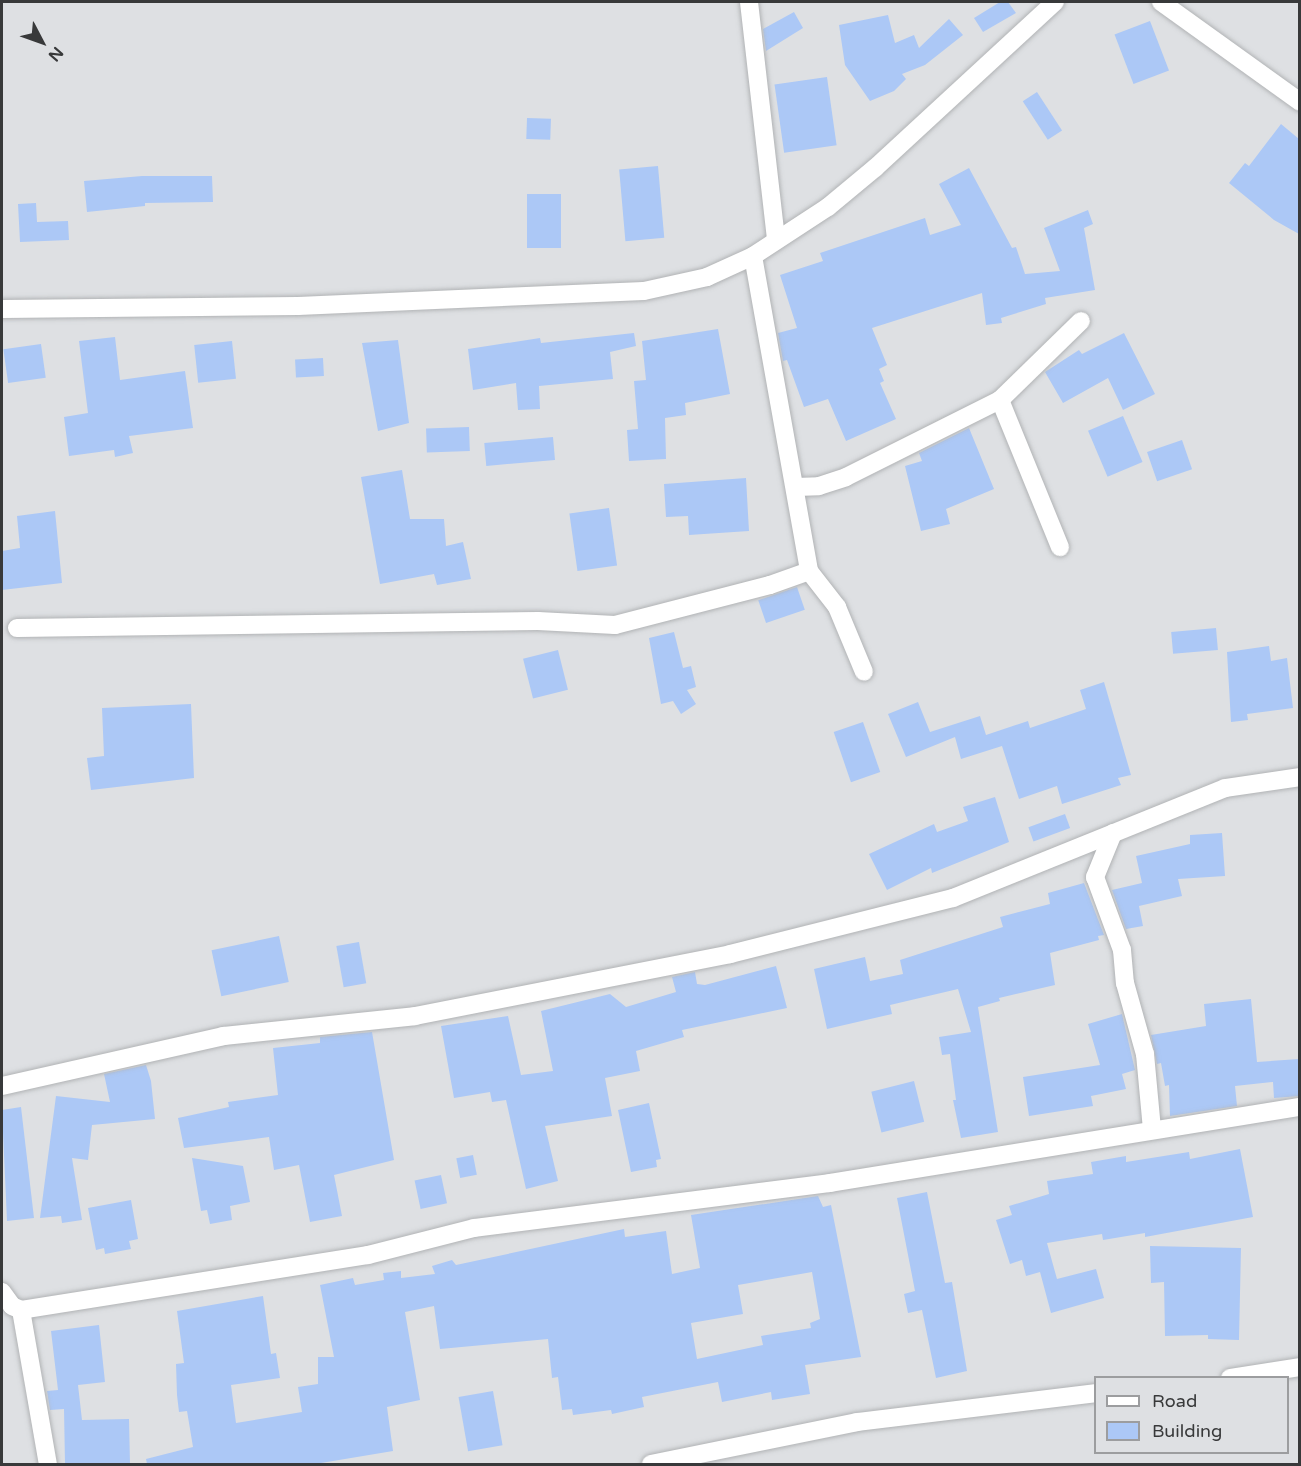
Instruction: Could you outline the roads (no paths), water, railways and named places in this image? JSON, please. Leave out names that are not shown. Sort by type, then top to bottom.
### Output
[{"type":"street","points":[[749,2],[776,240]]},
{"type":"street","points":[[2,309],[298,306],[644,291],[707,277],[753,256],[828,207],[875,168],[1055,2]]},
{"type":"street","points":[[1161,2],[1299,102]]},
{"type":"street","points":[[753,256],[809,571],[837,607],[864,672]]},
{"type":"street","points":[[795,487],[819,486],[846,477],[1000,400],[1081,321]]},
{"type":"street","points":[[1000,400],[1060,547]]},
{"type":"street","points":[[17,628],[538,621],[615,625],[770,585],[809,571]]},
{"type":"street","points":[[2,1086],[224,1036],[415,1016],[730,954],[952,898],[1225,788],[1299,777]]},
{"type":"street","points":[[1113,833],[1095,877],[1122,950],[1125,983],[1145,1054],[1152,1129]]},
{"type":"street","points":[[2,1292],[12,1306],[21,1310],[368,1256],[474,1228],[830,1183],[1299,1107]]},
{"type":"street","points":[[21,1310],[48,1464]]},
{"type":"street","points":[[1237,1376],[1299,1367]]},
{"type":"street","points":[[651,1464],[857,1422],[1094,1394]]}]
